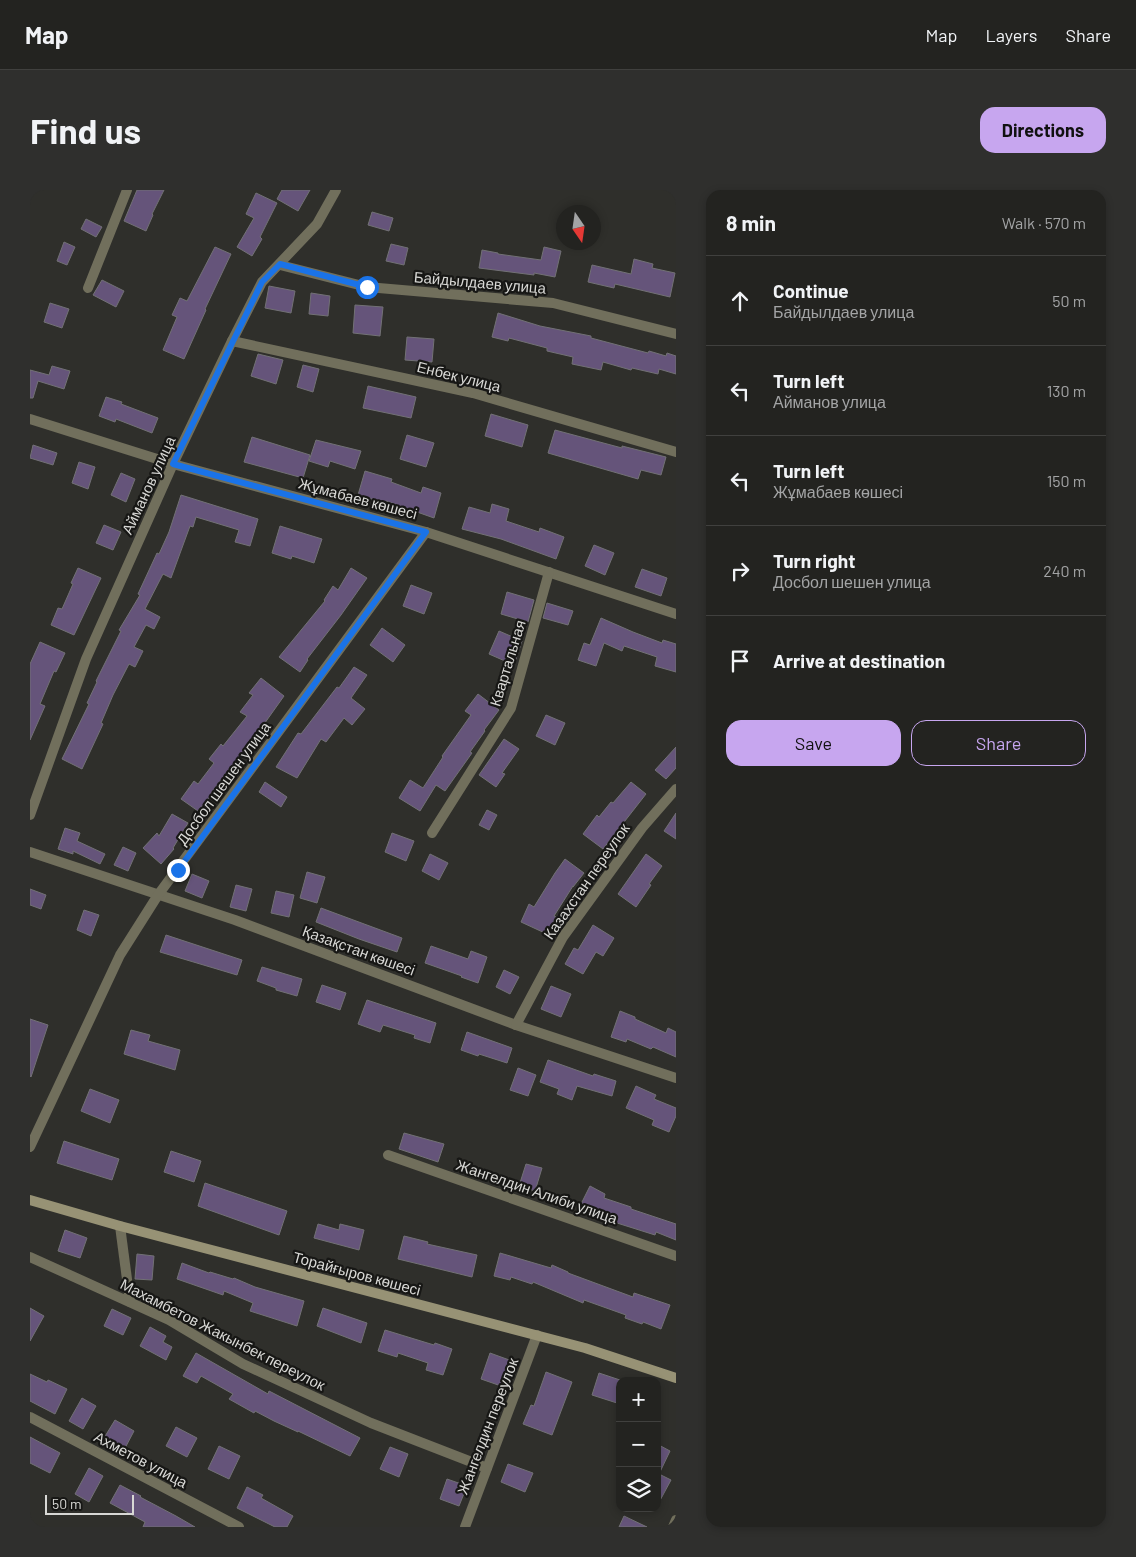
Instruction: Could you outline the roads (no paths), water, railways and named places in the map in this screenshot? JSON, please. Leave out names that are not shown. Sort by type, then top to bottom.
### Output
[{"type":"street","points":[[88,288],[127,190]]},
{"type":"street","name":"Айманов улица","points":[[30,815],[86,659],[173,464],[232,341],[262,282],[317,224],[336,190]]},
{"type":"street","name":"Байдылдаев улица","points":[[280,264],[367,287],[553,303],[676,334]]},
{"type":"street","name":"Енбек улица","points":[[232,341],[473,393],[676,452]]},
{"type":"street","name":"Жұмабаев көшесі","points":[[30,420],[173,464],[426,532],[676,614]]},
{"type":"street","name":"Досбол шешен улица","points":[[30,1147],[120,955],[158,895],[426,532]]},
{"type":"street","name":"Квартальная","points":[[432,833],[511,708],[549,572]]},
{"type":"street","name":"Казахстан переулок","points":[[516,1025],[563,937],[642,828],[676,788]]},
{"type":"street","name":"Қазақстан көшесі","points":[[30,852],[235,920],[516,1025],[676,1078]]},
{"type":"street","name":"Жангелдин Алиби улица","points":[[388,1155],[676,1256]]},
{"type":"street","name":"Торайғыров көшесі","points":[[30,1200],[120,1226],[585,1348],[676,1378]]},
{"type":"street","points":[[120,1226],[130,1302]]},
{"type":"street","name":"Махамбетов Жакынбек переулок","points":[[30,1257],[169,1320],[243,1364],[371,1423],[487,1468]]},
{"type":"street","name":"Жангелдин переулок","points":[[465,1527],[537,1335]]},
{"type":"street","name":"Ахметов улица","points":[[30,1417],[239,1527]]},
{"type":"street","points":[[673,1527],[676,1520]]}]
